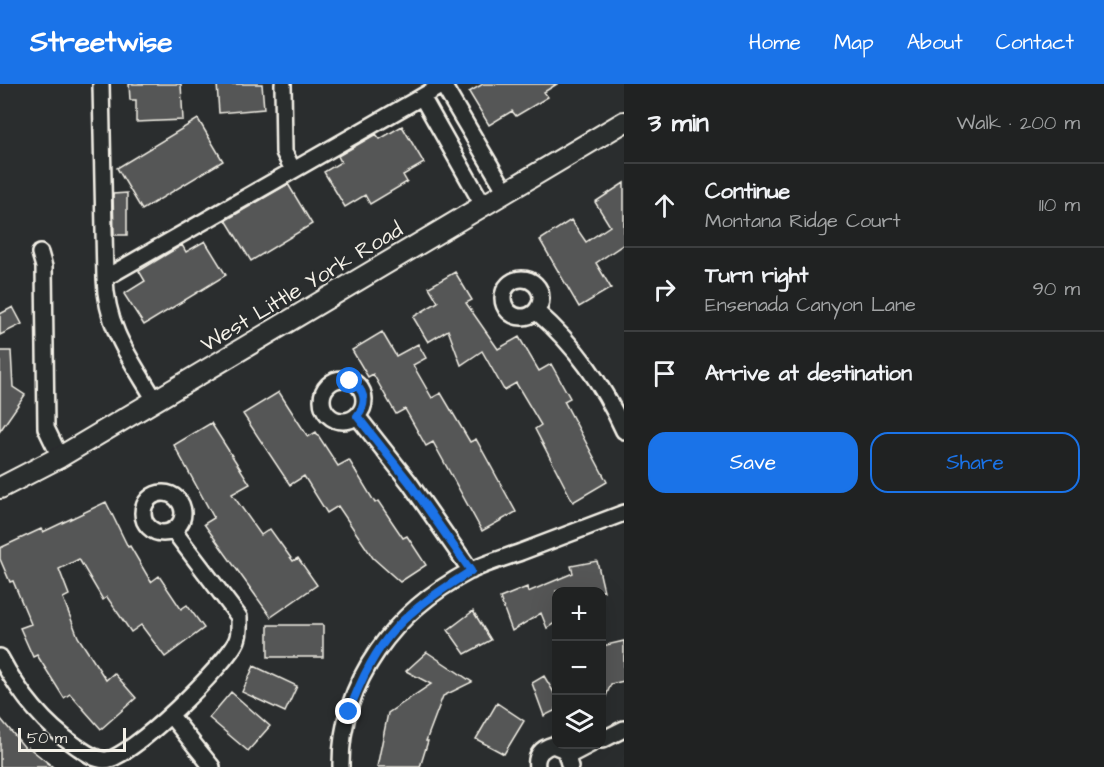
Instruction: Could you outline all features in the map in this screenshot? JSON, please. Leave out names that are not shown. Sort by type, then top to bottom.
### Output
[{"type":"main road","name":"West Little York Road","points":[[0,488],[60,457],[624,122]]},
{"type":"street","points":[[101,84],[105,301],[116,334],[155,400]]},
{"type":"street","points":[[283,84],[284,152],[293,170]]},
{"type":"street","points":[[105,278],[443,84],[506,192]]},
{"type":"street","points":[[422,97],[483,205]]},
{"type":"street","points":[[40,253],[45,279],[46,428],[60,457]]},
{"type":"street","points":[[536,311],[566,337],[587,364],[609,398],[624,431]]},
{"type":"street","points":[[357,416],[409,482],[471,571]]},
{"type":"street","points":[[341,767],[349,712],[361,677],[382,641],[408,613],[471,571],[624,513]]},
{"type":"street","points":[[0,657],[15,685],[37,714],[60,735],[88,754],[107,761],[119,758],[171,716],[237,640],[239,617],[173,530]]},
{"type":"street","points":[[171,716],[212,767]]},
{"type":"street","points":[[606,738],[624,729]]},
{"type":"street","points":[[537,767],[537,756],[547,747],[560,746],[569,761],[585,749]]},
{"type":"building","points":[[129,84],[181,84],[183,120],[136,122],[136,100],[130,100]]},
{"type":"building","points":[[217,84],[262,84],[264,109],[219,113]]},
{"type":"building","points":[[483,84],[557,84],[544,92],[548,97],[516,116],[512,111],[489,125],[469,92]]},
{"type":"building","points":[[198,119],[223,161],[142,210],[117,168]]},
{"type":"building","points":[[402,126],[424,163],[403,175],[407,182],[370,204],[365,195],[345,207],[324,172],[341,162],[338,156],[376,134],[380,139]]},
{"type":"building","points":[[624,183],[624,244],[596,263],[611,288],[579,307],[540,240],[571,220],[586,242],[610,226],[595,202]]},
{"type":"building","points":[[288,184],[312,224],[251,261],[226,220]]},
{"type":"building","points":[[127,193],[127,235],[114,235],[113,194]]},
{"type":"building","points":[[205,241],[226,275],[144,325],[124,294],[145,281],[139,271],[182,245],[186,252]]},
{"type":"building","points":[[455,272],[472,300],[466,303],[498,349],[519,337],[539,371],[551,364],[570,398],[564,401],[607,482],[573,502],[535,429],[541,425],[516,383],[504,390],[482,351],[461,365],[448,330],[428,342],[413,317],[438,302],[429,287]]},
{"type":"building","points":[[13,307],[22,324],[0,335],[0,314]]},
{"type":"building","points":[[382,332],[396,356],[418,344],[426,358],[413,365],[432,398],[441,393],[470,442],[476,439],[516,512],[482,531],[433,442],[426,446],[405,409],[396,414],[373,374],[368,377],[352,350]]},
{"type":"building","points":[[0,351],[11,351],[13,387],[25,395],[0,431]]},
{"type":"building","points":[[279,392],[308,437],[316,432],[338,466],[349,460],[375,503],[378,501],[403,538],[407,536],[426,565],[400,582],[373,558],[338,506],[327,513],[304,476],[290,485],[243,414]]},
{"type":"building","points":[[211,423],[250,484],[232,494],[261,535],[270,529],[293,561],[298,558],[317,585],[271,617],[204,524],[214,518],[174,445]]},
{"type":"building","points":[[106,502],[128,547],[130,546],[151,582],[159,576],[181,609],[187,605],[204,628],[165,657],[141,625],[131,632],[107,597],[103,600],[79,559],[59,569],[69,595],[63,598],[78,637],[106,680],[114,673],[136,698],[101,729],[70,694],[64,698],[37,655],[33,657],[20,628],[31,624],[13,581],[10,582],[0,559],[0,548],[41,529],[43,532]]},
{"type":"building","points":[[597,561],[603,587],[552,587],[552,625],[547,628],[541,613],[512,631],[500,598],[527,587],[528,592],[573,573],[571,566]]},
{"type":"building","points":[[473,611],[491,640],[465,654],[448,630]]},
{"type":"building","points":[[268,625],[323,625],[323,657],[268,657]]},
{"type":"building","points":[[624,641],[624,681],[611,684],[606,696],[606,695],[606,645]]},
{"type":"building","points":[[427,652],[472,682],[443,696],[426,741],[428,741],[420,767],[377,767],[388,713],[431,684],[406,671]]},
{"type":"building","points":[[254,666],[297,686],[285,712],[242,692]]},
{"type":"building","points":[[544,676],[552,689],[552,712],[544,716],[532,683]]},
{"type":"building","points":[[231,692],[270,726],[248,751],[209,718]]},
{"type":"building","points":[[497,703],[524,721],[504,754],[476,739]]},
{"type":"building","points":[[0,718],[26,749],[28,747],[53,767],[0,767]]},
{"type":"route","points":[[349,712],[361,677],[382,641],[408,613],[471,571],[409,482],[357,416],[362,410],[364,396],[357,384],[350,381]]}]
